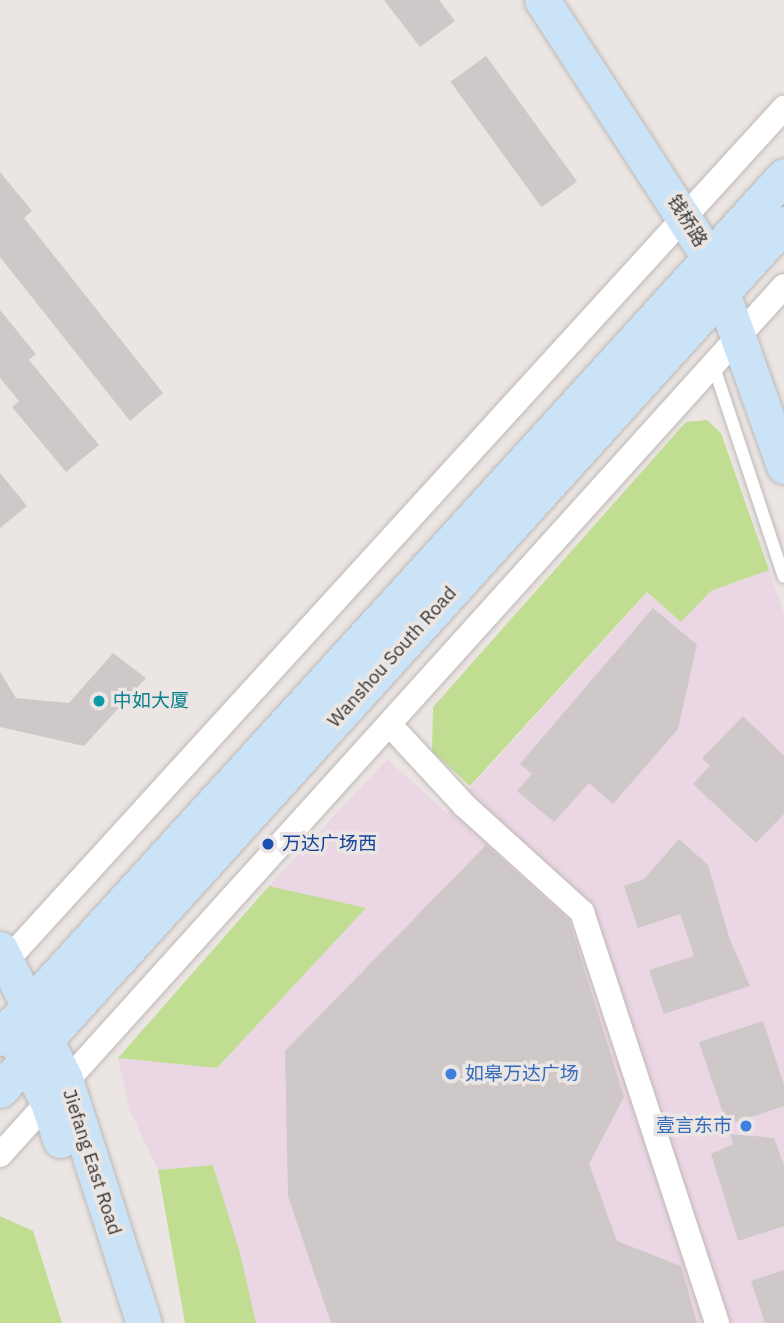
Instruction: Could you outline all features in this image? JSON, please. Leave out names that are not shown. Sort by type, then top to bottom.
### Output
[{"type":"main road","name":"钱桥路","points":[[542,0],[693,209]]},
{"type":"main road","name":"钱桥路","points":[[566,0],[725,265],[748,327],[784,466]]},
{"type":"main road","name":"Wanshou South Road","points":[[0,1090],[725,265],[784,176]]},
{"type":"main road","name":"Wanshou South Road","points":[[10,1019],[725,265],[784,224]]},
{"type":"main road","name":"钱桥路","points":[[748,327],[784,398]]},
{"type":"main road","name":"Jiefang East Road","points":[[2,959],[10,1019],[36,1050],[57,1090],[144,1323]]},
{"type":"main road","points":[[57,1090],[121,1323]]},
{"type":"street","points":[[2,959],[784,108]]},
{"type":"street","points":[[0,1155],[783,289]]},
{"type":"street","points":[[390,725],[465,806],[582,912],[717,1323]]},
{"type":"lane","points":[[714,367],[784,576]]},
{"type":"shaded area","points":[[769,570],[784,613],[784,1323],[256,1323],[214,1165],[158,1170],[130,1111],[118,1058],[217,1068],[365,909],[269,886],[387,759],[447,813],[648,592],[681,622],[711,591]]},
{"type":"green space","points":[[707,420],[721,433],[769,570],[711,591],[681,622],[647,592],[470,786],[432,751],[433,707],[686,422]]},
{"type":"green space","points":[[269,886],[366,908],[217,1068],[118,1058]]},
{"type":"green space","points":[[213,1165],[240,1253],[256,1323],[185,1323],[158,1170]]},
{"type":"green space","points":[[0,1216],[33,1231],[62,1323],[0,1323]]},
{"type":"building","points":[[384,0],[439,0],[455,21],[420,47]]},
{"type":"building","points":[[486,56],[577,181],[542,207],[450,82]]},
{"type":"building","points":[[0,172],[32,211],[24,218],[163,393],[130,421],[0,257]]},
{"type":"building","points":[[0,310],[36,354],[29,360],[99,445],[66,472],[12,407],[19,401],[0,378]]},
{"type":"building","points":[[0,473],[27,506],[0,528]]},
{"type":"building","points":[[653,608],[697,645],[678,729],[613,804],[589,783],[554,822],[517,791],[532,774],[520,764]]},
{"type":"building","name":"中如大厦","points":[[113,653],[146,678],[84,746],[0,727],[0,672],[16,698],[69,703]]},
{"type":"building","points":[[743,716],[784,756],[784,814],[756,843],[693,784],[710,766],[702,758]]},
{"type":"building","points":[[679,839],[708,865],[729,937],[750,986],[664,1014],[649,970],[694,956],[680,914],[638,928],[624,886],[644,879]]},
{"type":"building","name":"如皋万达广场","points":[[486,845],[569,920],[624,1097],[589,1164],[617,1241],[681,1266],[697,1323],[331,1323],[288,1196],[285,1051]]},
{"type":"building","points":[[763,1021],[784,1085],[784,1106],[727,1125],[699,1042]]},
{"type":"building","points":[[730,1134],[774,1138],[784,1165],[784,1226],[738,1241],[711,1154],[733,1144]]},
{"type":"building","points":[[784,1270],[784,1323],[765,1323],[751,1281]]},
{"type":"place","name":"中如大厦","points":[[99,701]]},
{"type":"place","name":"万达广场西","points":[[268,844]]},
{"type":"place","name":"如皋万达广场","points":[[451,1074]]},
{"type":"place","name":"壹言东市","points":[[746,1126]]}]
